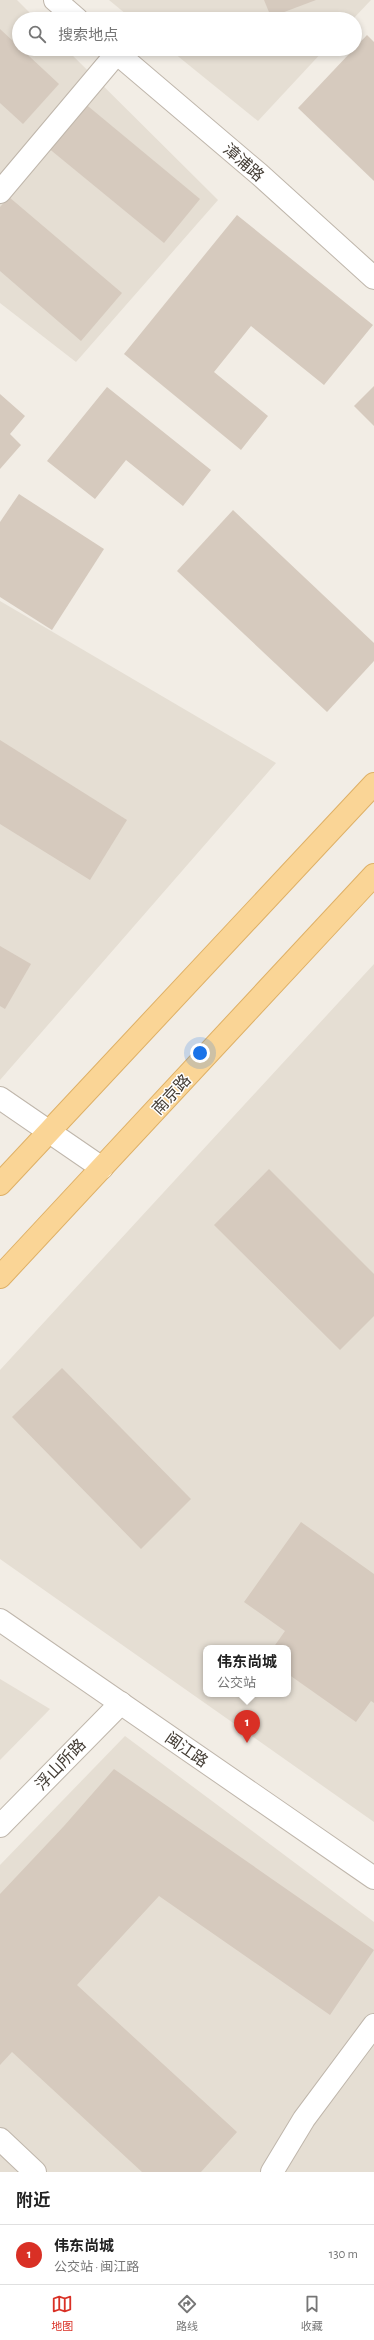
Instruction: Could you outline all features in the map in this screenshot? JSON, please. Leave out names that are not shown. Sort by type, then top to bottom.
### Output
[{"type":"main road","points":[[0,1184],[374,784]]},
{"type":"main road","name":"南京路","points":[[0,1277],[374,875]]},
{"type":"street","points":[[55,0],[69,12]]},
{"type":"street","points":[[0,192],[110,56]]},
{"type":"street","name":"漳浦路","points":[[120,56],[259,174],[374,278]]},
{"type":"street","points":[[0,1098],[102,1168]]},
{"type":"street","name":"闽江路","points":[[0,1620],[121,1702],[374,1878]]},
{"type":"street","name":"浮山所路","points":[[0,1826],[121,1702]]},
{"type":"street","points":[[272,2172],[304,2119],[374,2025]]},
{"type":"street","points":[[0,2139],[35,2172]]},
{"type":"shaded area","points":[[0,0],[17,0],[29,12],[12,12],[12,56],[73,56],[218,200],[76,362],[0,303]]},
{"type":"shaded area","points":[[109,0],[371,0],[360,12],[124,12]]},
{"type":"shaded area","points":[[178,56],[318,56],[258,121]]},
{"type":"shaded area","points":[[0,601],[276,763],[0,1080]]},
{"type":"shaded area","points":[[374,964],[374,1822],[0,1559],[0,1370]]},
{"type":"shaded area","points":[[0,1679],[50,1709],[0,1760]]},
{"type":"shaded area","points":[[125,1736],[374,1922],[374,2172],[0,2172],[0,1865]]},
{"type":"building","points":[[264,0],[316,0],[284,12],[269,12]]},
{"type":"building","points":[[0,29],[12,40],[12,56],[29,56],[59,84],[23,124],[0,103]]},
{"type":"building","points":[[367,35],[374,42],[374,181],[298,108],[347,56],[362,56],[362,40]]},
{"type":"building","points":[[83,102],[200,199],[164,243],[47,147]]},
{"type":"building","points":[[9,197],[122,293],[81,341],[0,271],[0,207]]},
{"type":"building","points":[[237,215],[373,325],[324,385],[251,326],[214,372],[268,416],[241,450],[124,354]]},
{"type":"building","points":[[374,386],[374,426],[354,406]]},
{"type":"building","points":[[107,387],[211,470],[183,506],[126,460],[95,499],[47,461]]},
{"type":"building","points":[[0,394],[25,416],[10,434],[21,445],[0,469]]},
{"type":"building","points":[[19,494],[104,549],[52,630],[0,597],[0,522]]},
{"type":"building","points":[[233,510],[374,643],[374,661],[327,712],[177,571]]},
{"type":"building","points":[[0,740],[127,820],[90,880],[0,824]]},
{"type":"building","points":[[0,946],[31,964],[5,1009],[0,1006]]},
{"type":"building","points":[[269,1169],[374,1274],[374,1316],[340,1350],[214,1225]]},
{"type":"building","points":[[62,1368],[191,1499],[141,1549],[12,1417]]},
{"type":"building","points":[[301,1522],[374,1574],[374,1703],[371,1701],[356,1722],[291,1676],[291,1645],[275,1645],[285,1631],[244,1602]]},
{"type":"building","points":[[114,1769],[374,1950],[330,2015],[159,1896],[77,1985],[237,2132],[201,2172],[142,2172],[12,2052],[0,2065],[0,1894],[64,1826]]},
{"type":"place","name":"伟东尚城","points":[[247,1743]]}]
